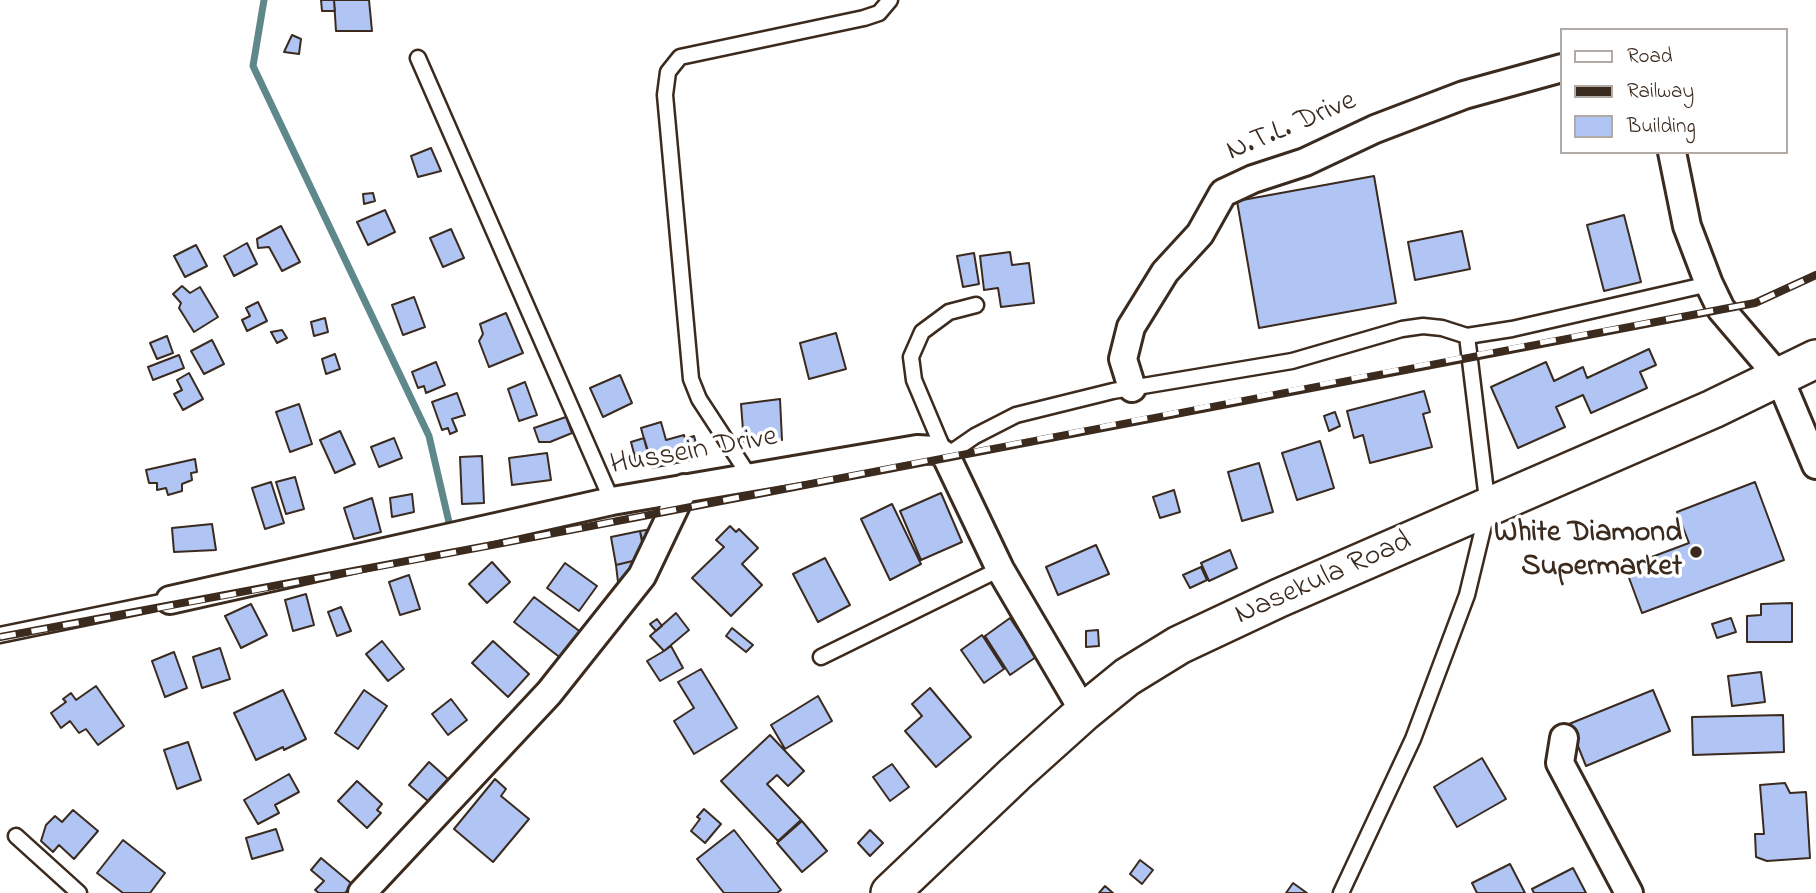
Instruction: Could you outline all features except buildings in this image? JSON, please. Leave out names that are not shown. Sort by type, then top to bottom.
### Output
[{"type":"main road","name":"Nasekula Road","points":[[905,885],[1015,774],[1084,712],[1127,677],[1179,645],[1279,598],[1700,414],[1816,359]]},
{"type":"street","name":"N.T.L. Drive","points":[[1132,388],[1123,359],[1131,327],[1165,272],[1200,234],[1223,193],[1253,179],[1305,162],[1375,129],[1464,95],[1560,69]]},
{"type":"street","points":[[1672,154],[1687,226],[1709,284],[1721,309],[1779,377],[1816,464]]},
{"type":"street","name":"Hussein Drive","points":[[170,600],[612,501],[916,449],[937,450],[946,456]]},
{"type":"street","points":[[946,456],[1000,569],[1084,712]]},
{"type":"street","points":[[362,893],[549,693],[642,576],[684,488]]},
{"type":"street","points":[[1564,738],[1560,763],[1629,893]]},
{"type":"lane","points":[[750,477],[699,399],[691,379],[665,95],[668,72],[680,57],[864,18],[879,13],[890,0]]},
{"type":"lane","points":[[418,58],[612,501]]},
{"type":"lane","points":[[976,305],[949,312],[922,332],[911,357],[914,380],[946,456],[975,436],[1016,415],[1132,388],[1292,360],[1402,329],[1423,326],[1442,328],[1467,336],[1512,329],[1709,284]]},
{"type":"lane","points":[[1340,893],[1413,739],[1467,595],[1488,508],[1467,336]]},
{"type":"lane","points":[[821,657],[1000,569]]},
{"type":"lane","points":[[0,635],[170,600]]},
{"type":"lane","points":[[16,836],[79,893]]},
{"type":"waterway","points":[[264,0],[253,66],[429,436],[451,531]]},
{"type":"railway","points":[[0,637],[1755,303],[1816,275]]},
{"type":"place","name":"White Diamond Supermarket","points":[[1696,552]]}]
